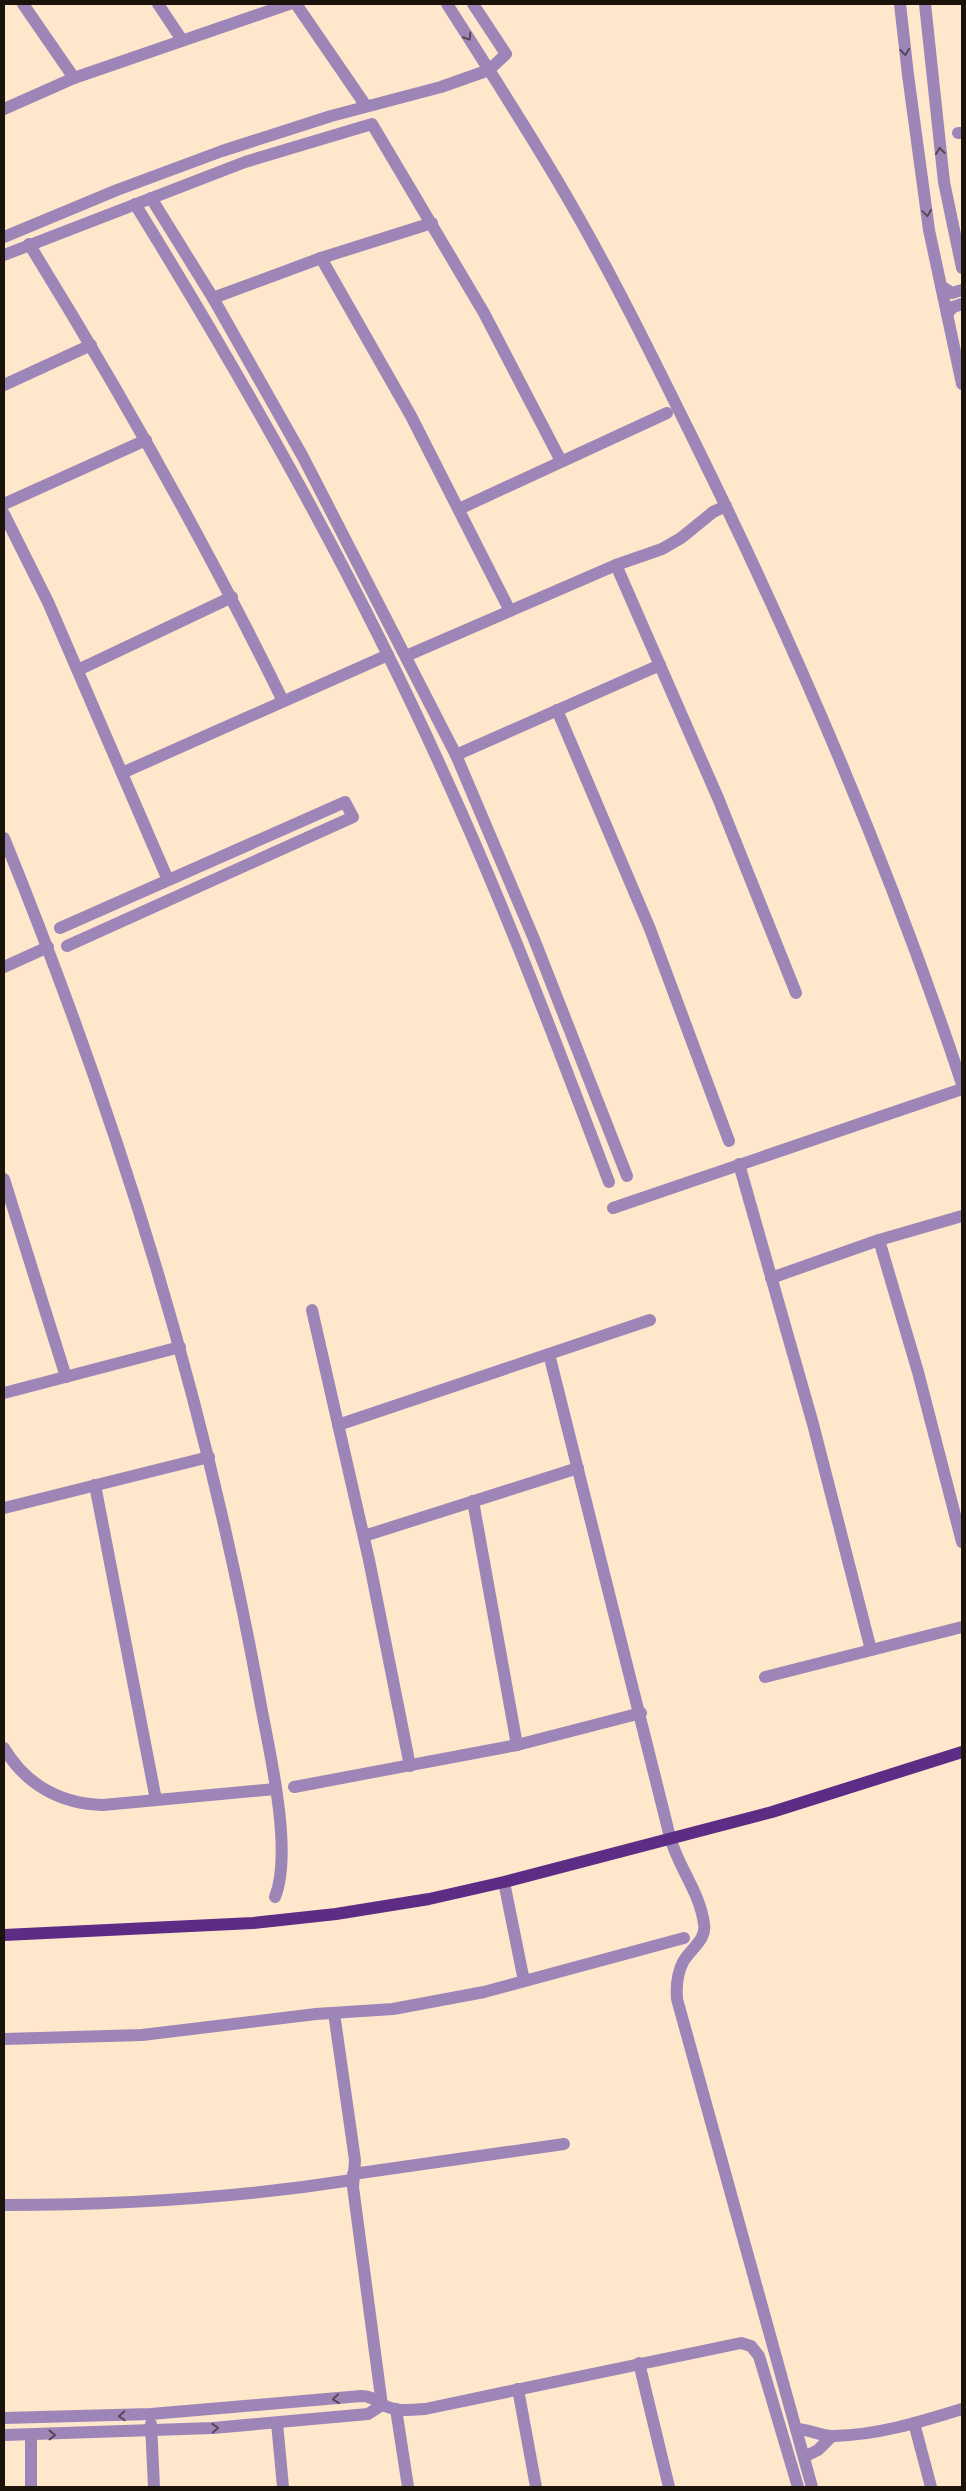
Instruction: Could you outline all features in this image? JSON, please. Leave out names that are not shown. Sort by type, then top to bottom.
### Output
[{"type":"main road","points":[[4,1935],[295,1919],[383,1907],[504,1882],[804,1802],[871,1779],[962,1752]]},
{"type":"street","points":[[23,4],[74,78]]},
{"type":"street","points":[[158,4],[182,40]]},
{"type":"street","points":[[4,108],[74,78],[289,4]]},
{"type":"street","points":[[296,4],[366,106]]},
{"type":"street","points":[[447,4],[535,142],[617,288],[726,506],[785,632],[859,803],[917,952],[962,1084]]},
{"type":"street","points":[[4,237],[168,170],[276,133],[366,106],[441,87],[490,70],[506,54],[473,4]]},
{"type":"street","points":[[900,4],[927,212],[962,384]]},
{"type":"street","points":[[925,4],[944,182],[962,268]]},
{"type":"street","points":[[4,255],[264,156],[372,124],[432,223],[510,359],[561,461]]},
{"type":"street","points":[[151,198],[213,298],[303,457],[456,755],[534,938],[627,1176]]},
{"type":"street","points":[[135,204],[271,431],[330,540],[388,655],[449,784],[509,921],[609,1182]]},
{"type":"street","points":[[213,298],[321,258],[432,223]]},
{"type":"street","points":[[29,244],[146,440],[232,597],[283,701]]},
{"type":"street","points":[[168,258],[183,250]]},
{"type":"street","points":[[321,258],[385,369],[460,509],[510,611]]},
{"type":"street","points":[[941,286],[952,293],[962,290]]},
{"type":"street","points":[[948,314],[953,307],[962,304]]},
{"type":"street","points":[[4,385],[91,345]]},
{"type":"street","points":[[460,509],[667,413]]},
{"type":"street","points":[[4,504],[146,440]]},
{"type":"street","points":[[406,656],[616,565],[672,544],[702,520],[726,506]]},
{"type":"street","points":[[4,514],[48,602],[168,880]]},
{"type":"street","points":[[616,565],[755,886],[796,993]]},
{"type":"street","points":[[78,670],[232,597]]},
{"type":"street","points":[[122,773],[388,655]]},
{"type":"street","points":[[456,755],[660,664]]},
{"type":"street","points":[[557,710],[650,929],[729,1141]]},
{"type":"street","points":[[60,928],[345,802],[352,817],[67,946]]},
{"type":"street","points":[[4,841],[48,947],[124,1160],[180,1347],[209,1457],[251,1652],[275,1789],[282,1849],[281,1876],[275,1897]]},
{"type":"street","points":[[112,905],[120,922]]},
{"type":"street","points":[[4,967],[48,947]]},
{"type":"street","points":[[613,1208],[962,1089]]},
{"type":"street","points":[[590,1132],[607,1126]]},
{"type":"street","points":[[739,1164],[836,1506],[871,1650]]},
{"type":"street","points":[[4,1179],[66,1377]]},
{"type":"street","points":[[771,1278],[879,1240],[962,1216]]},
{"type":"street","points":[[879,1240],[918,1372],[962,1542]]},
{"type":"street","points":[[312,1310],[364,1536],[410,1766]]},
{"type":"street","points":[[338,1425],[650,1320]]},
{"type":"street","points":[[4,1393],[180,1347]]},
{"type":"street","points":[[549,1354],[641,1713],[670,1837],[695,1892],[705,1927],[703,1936],[688,1954],[680,1971],[676,1989],[679,2008],[812,2487]]},
{"type":"street","points":[[4,1508],[209,1457]]},
{"type":"street","points":[[364,1536],[578,1468]]},
{"type":"street","points":[[95,1485],[156,1800]]},
{"type":"street","points":[[473,1501],[517,1745]]},
{"type":"street","points":[[765,1677],[962,1628]]},
{"type":"street","points":[[294,1787],[517,1745],[641,1713]]},
{"type":"street","points":[[4,1748],[25,1775],[44,1790],[67,1800],[104,1805],[275,1789]]},
{"type":"street","points":[[504,1882],[524,1981]]},
{"type":"street","points":[[4,2039],[142,2035],[422,2005],[524,1981],[684,1938]]},
{"type":"street","points":[[334,2013],[355,2160],[353,2177],[382,2405]]},
{"type":"street","points":[[4,2205],[101,2204],[194,2199],[294,2189],[353,2177],[564,2144]]},
{"type":"street","points":[[4,2418],[151,2414],[247,2408],[361,2396],[370,2397],[382,2405],[396,2409],[424,2409],[736,2343],[746,2344],[755,2349],[761,2360],[798,2487]]},
{"type":"street","points":[[639,2364],[669,2487]]},
{"type":"street","points":[[518,2389],[536,2487]]},
{"type":"street","points":[[4,2435],[151,2432],[277,2423],[368,2414],[382,2405]]},
{"type":"street","points":[[396,2409],[408,2487]]},
{"type":"street","points":[[796,2429],[813,2430],[831,2437],[888,2430],[962,2410]]},
{"type":"street","points":[[151,2414],[154,2487]]},
{"type":"street","points":[[277,2423],[283,2487]]},
{"type":"street","points":[[914,2423],[931,2487]]},
{"type":"street","points":[[30,2435],[31,2487]]},
{"type":"street","points":[[804,2457],[818,2450],[831,2437]]}]
